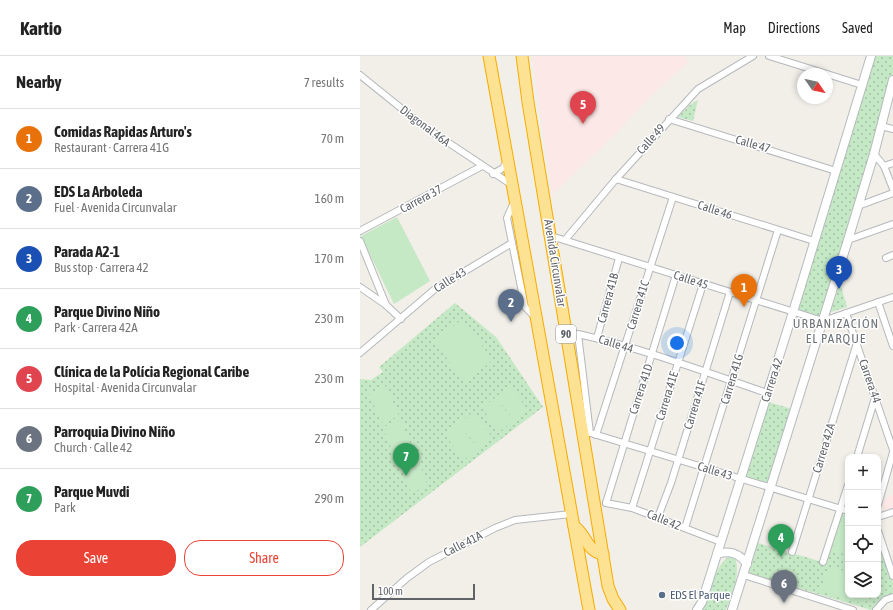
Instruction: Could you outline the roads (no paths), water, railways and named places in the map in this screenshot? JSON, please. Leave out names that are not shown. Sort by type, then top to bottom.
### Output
[{"type":"highway","name":"90","points":[[489,56],[588,610]]},
{"type":"highway","name":"Avenida Circunvalar","points":[[522,56],[528,102],[558,239],[553,250],[589,433],[596,510],[608,586],[612,599],[620,610]]},
{"type":"highway","points":[[573,526],[580,532],[593,551],[603,554]]},
{"type":"street","name":"Calle 49","points":[[558,239],[616,179],[669,119],[698,89],[754,56]]},
{"type":"street","points":[[769,56],[808,68]]},
{"type":"street","name":"Carrera 42","points":[[697,610],[702,602],[721,542],[871,56]]},
{"type":"street","name":"Diagonal 46A","points":[[360,75],[422,125],[493,174],[512,185]]},
{"type":"street","points":[[833,76],[862,85]]},
{"type":"street","points":[[732,610],[848,240],[881,126],[890,101],[893,80]]},
{"type":"street","name":"Calle 47","points":[[669,119],[836,171]]},
{"type":"street","points":[[881,126],[893,129]]},
{"type":"street","points":[[874,154],[884,166],[893,189]]},
{"type":"street","points":[[493,174],[503,168],[507,161]]},
{"type":"street","points":[[884,166],[893,163]]},
{"type":"street","name":"Carrera 37","points":[[360,231],[482,166]]},
{"type":"street","name":"Calle 46","points":[[616,179],[814,241]]},
{"type":"street","points":[[858,206],[893,193]]},
{"type":"street","name":"Carrera 41C","points":[[589,433],[625,347],[673,197]]},
{"type":"street","points":[[514,200],[507,218],[525,307],[536,317]]},
{"type":"street","points":[[848,240],[893,224]]},
{"type":"street","name":"Carrera 41G","points":[[685,528],[705,468],[778,230]]},
{"type":"street","name":"Calle 45","points":[[558,239],[823,321]]},
{"type":"street","points":[[360,241],[386,305]]},
{"type":"street","name":"Calle 43","points":[[360,353],[435,289],[512,243]]},
{"type":"street","points":[[886,258],[893,255]]},
{"type":"street","name":"Carrera 41B","points":[[597,338],[619,258]]},
{"type":"street","name":"Carrera 41D","points":[[606,503],[676,275]]},
{"type":"street","name":"Carrera 41E","points":[[632,508],[703,284]]},
{"type":"street","points":[[360,287],[386,305],[401,319]]},
{"type":"street","name":"Carrera 41F","points":[[658,517],[678,460],[730,292]]},
{"type":"street","points":[[823,321],[893,296]]},
{"type":"street","points":[[878,302],[893,346]]},
{"type":"street","name":"Carrera 44","points":[[846,313],[893,451]]},
{"type":"street","name":"Calle 44","points":[[589,433],[578,334],[597,338],[705,371],[767,393]]},
{"type":"street","name":"Carrera 42A","points":[[792,552],[857,343]]},
{"type":"street","points":[[858,454],[875,398]]},
{"type":"street","name":"Calle 43","points":[[589,433],[845,510]]},
{"type":"street","points":[[881,494],[893,451]]},
{"type":"street","points":[[823,562],[847,490]]},
{"type":"street","points":[[596,510],[606,503]]},
{"type":"street","name":"Calle 42","points":[[606,503],[632,508],[721,542]]},
{"type":"street","points":[[881,517],[893,512]]},
{"type":"street","name":"Calle 41A","points":[[370,610],[407,578],[429,562],[494,528],[515,520],[571,514]]},
{"type":"street","points":[[881,540],[893,576]]},
{"type":"street","points":[[717,554],[725,552],[734,553],[742,557],[747,564]]},
{"type":"street","points":[[744,575],[853,610]]},
{"type":"street","points":[[876,610],[885,600],[893,597]]},
{"type":"place","name":"Clínica de la Polícia Regional Caribe","points":[[583,124]]},
{"type":"place","name":"Parada A2-1","points":[[839,289]]},
{"type":"place","name":"Comidas Rapidas Arturo's","points":[[744,307]]},
{"type":"place","name":"EDS La Arboleda","points":[[511,322]]},
{"type":"place","name":"Parque Muvdi","points":[[406,476]]},
{"type":"place","name":"Parque Divino Niño","points":[[781,557]]},
{"type":"place","name":"EDS El Parque","points":[[662,595]]},
{"type":"place","name":"Parroquia Divino Niño","points":[[784,603]]},
{"type":"district","name":"URBANIZACIÓN EL PARQUE","points":[[836,330]]}]
